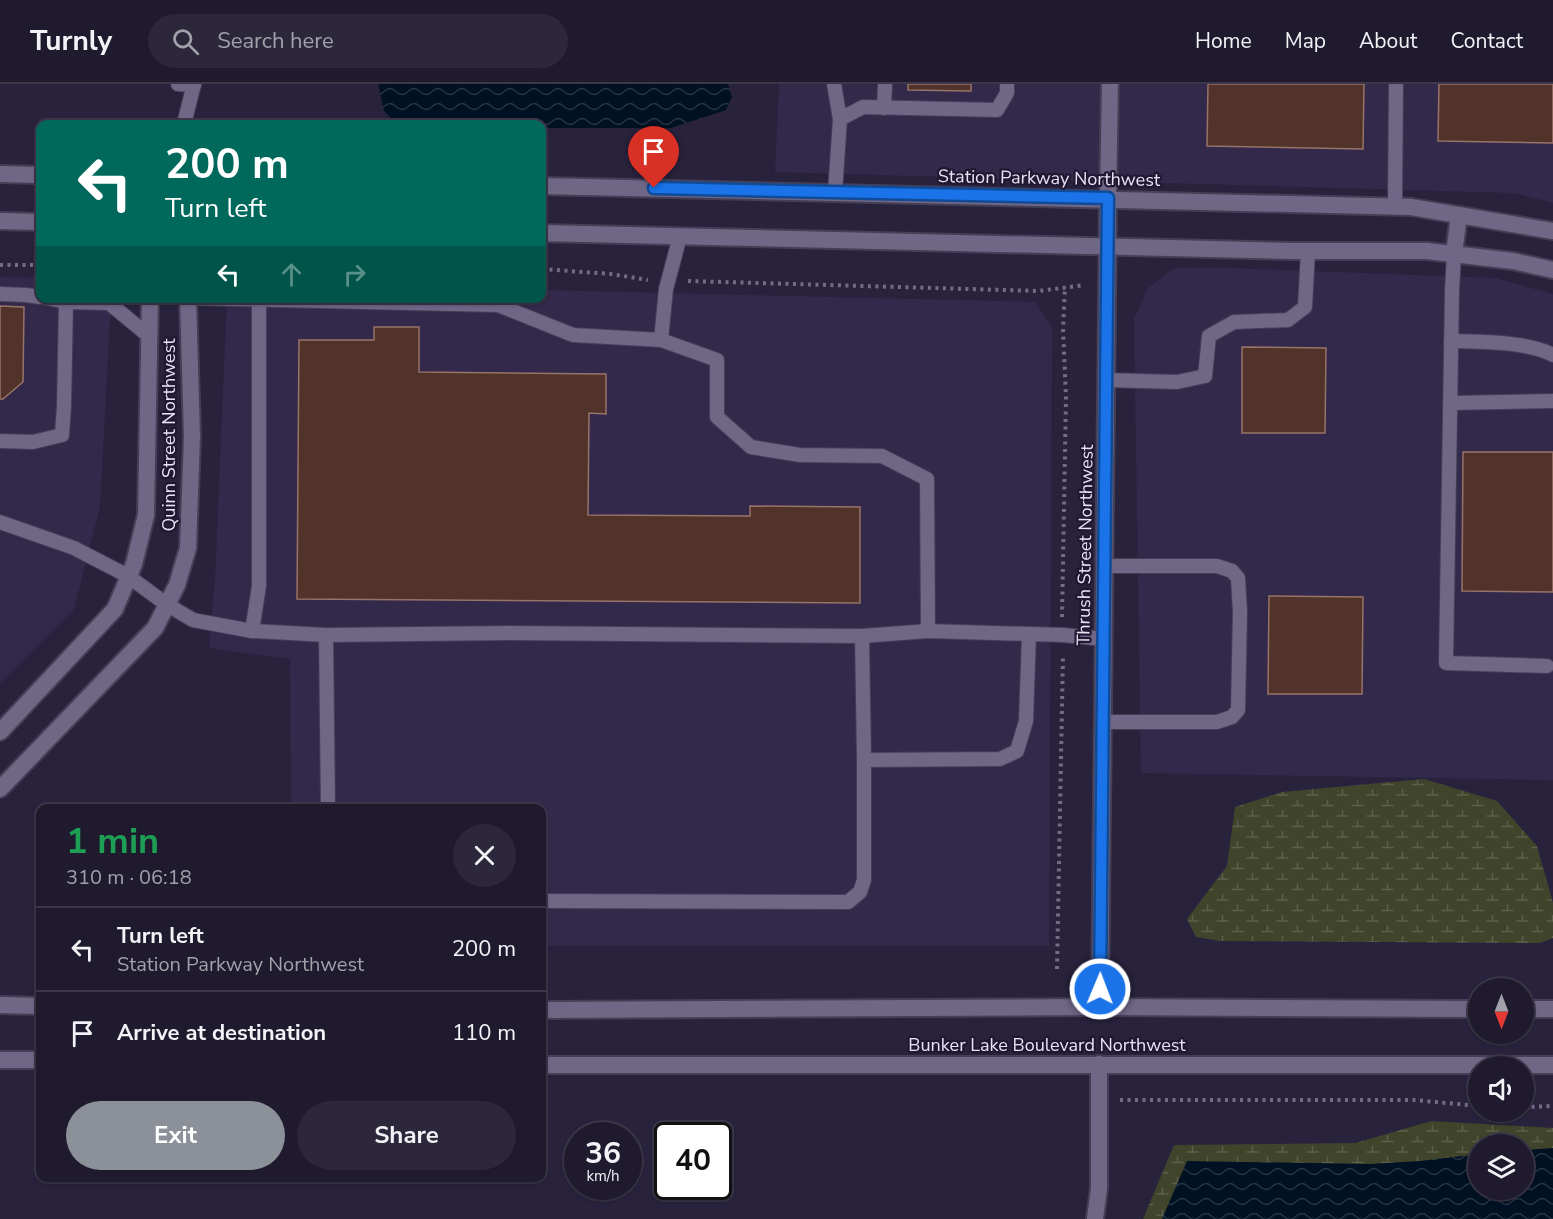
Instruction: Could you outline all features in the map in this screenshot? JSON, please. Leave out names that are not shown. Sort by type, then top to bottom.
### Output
[{"type":"street","name":"Thrush Street Northwest","points":[[1100,1007],[1110,84]]},
{"type":"street","points":[[0,174],[36,175]]},
{"type":"street","name":"Station Parkway Northwest","points":[[546,186],[1411,207],[1553,231]]},
{"type":"street","points":[[1454,254],[1459,215]]},
{"type":"street","points":[[0,221],[36,222]]},
{"type":"street","points":[[546,232],[1308,251],[1426,251],[1513,261],[1553,270]]},
{"type":"street","name":"Quinn Street Northwest","points":[[0,732],[115,609],[134,564],[146,515],[150,303]]},
{"type":"street","name":"Quinn Street Northwest","points":[[0,789],[155,628],[177,585],[188,548],[192,437],[189,303]]},
{"type":"street","points":[[0,1005],[36,1006]]},
{"type":"street","name":"Bunker Lake Boulevard Northwest","points":[[546,1010],[1100,1007],[1468,1009]]},
{"type":"street","points":[[1534,1009],[1553,1009]]},
{"type":"street","points":[[0,1060],[36,1060]]},
{"type":"street","points":[[1095,1219],[1099,1188],[1099,1064]]},
{"type":"street","name":"Bunker Lake Boulevard Northwest","points":[[546,1065],[1553,1065]]},
{"type":"lane","points":[[178,84],[194,84],[185,120]]},
{"type":"lane","points":[[834,84],[840,119],[835,192]]},
{"type":"lane","points":[[884,108],[885,84]]},
{"type":"lane","points":[[840,119],[863,107],[997,111],[1006,93],[1007,84]]},
{"type":"lane","points":[[1395,207],[1396,84]]},
{"type":"lane","points":[[661,340],[669,281],[680,236]]},
{"type":"lane","points":[[1106,380],[1177,382],[1205,376],[1209,336],[1234,322],[1288,320],[1305,307],[1308,251]]},
{"type":"lane","points":[[1454,254],[1446,663],[1547,666]]},
{"type":"lane","points":[[0,294],[36,296]]},
{"type":"lane","points":[[0,441],[33,442],[62,435],[66,303]]},
{"type":"lane","points":[[110,303],[149,336]]},
{"type":"lane","points":[[252,630],[259,586],[259,303]]},
{"type":"lane","points":[[402,303],[498,305],[573,335],[661,340],[717,360],[717,417],[751,447],[800,455],[882,456],[927,478],[928,630]]},
{"type":"lane","points":[[1451,341],[1511,345],[1553,355]]},
{"type":"lane","points":[[1451,404],[1553,401]]},
{"type":"lane","points":[[0,522],[74,548],[128,576],[166,604],[193,620],[252,630],[326,635],[510,633],[862,636],[928,630],[1063,635],[1104,639]]},
{"type":"lane","points":[[1103,722],[1217,722],[1232,717],[1238,710],[1240,672],[1238,578],[1232,571],[1217,566],[1104,566]]},
{"type":"lane","points":[[326,635],[328,804]]},
{"type":"lane","points":[[864,760],[1000,759],[1017,751],[1026,721],[1029,635]]},
{"type":"lane","points":[[546,901],[848,902],[860,892],[864,880],[862,636]]},
{"type":"path","points":[[0,265],[36,265]]},
{"type":"path","points":[[546,269],[669,281],[1040,291],[1107,283]]},
{"type":"path","points":[[1098,1100],[1414,1100],[1468,1105]]},
{"type":"path","points":[[1534,1107],[1553,1106]]},
{"type":"shaded area","points":[[779,84],[1553,84],[1553,203],[1514,193],[775,172]]},
{"type":"shaded area","points":[[1174,268],[1495,278],[1553,294],[1553,780],[1141,773],[1134,319],[1148,288]]},
{"type":"shaded area","points":[[0,277],[36,278],[36,303],[111,303],[100,507],[74,609],[0,683]]},
{"type":"shaded area","points":[[546,290],[1035,302],[1052,327],[1049,946],[546,946],[546,804],[291,804],[290,659],[209,648],[215,579],[227,303],[546,303]]},
{"type":"green space","points":[[1424,779],[1497,801],[1537,846],[1553,903],[1553,938],[1540,943],[1220,941],[1196,937],[1187,919],[1227,866],[1235,807],[1282,792]]},
{"type":"green space","points":[[1431,1121],[1553,1128],[1553,1219],[1143,1219],[1174,1145],[1356,1143]]},
{"type":"water","points":[[378,84],[728,84],[732,97],[726,110],[671,128],[546,128],[546,120],[393,120],[384,111]]},
{"type":"water","points":[[1553,1148],[1553,1219],[1162,1219],[1187,1161],[1370,1164],[1468,1155],[1468,1200],[1534,1200],[1534,1149]]},
{"type":"building","points":[[908,84],[971,84],[971,91],[908,90]]},
{"type":"building","points":[[1208,84],[1364,84],[1363,149],[1207,146]]},
{"type":"building","points":[[1439,84],[1553,84],[1553,143],[1438,141]]},
{"type":"building","points":[[0,306],[24,307],[23,382],[3,399],[0,399]]},
{"type":"building","points":[[374,327],[419,327],[419,372],[606,374],[606,414],[589,413],[588,515],[750,516],[750,506],[860,507],[860,603],[297,599],[299,340],[374,340]]},
{"type":"building","points":[[1242,347],[1326,348],[1325,433],[1242,433]]},
{"type":"building","points":[[1463,452],[1553,452],[1553,592],[1462,591]]},
{"type":"building","points":[[1269,596],[1363,597],[1362,694],[1268,694]]},
{"type":"route","points":[[654,188],[1108,198],[1100,989]]}]
